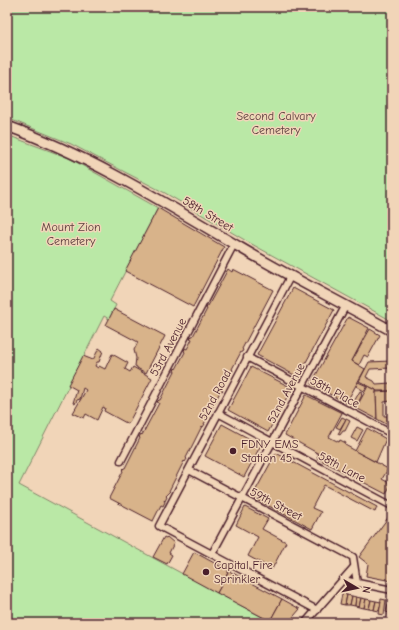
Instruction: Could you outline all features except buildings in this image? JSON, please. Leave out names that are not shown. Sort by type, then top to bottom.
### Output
[{"type":"main road","name":"58th Street","points":[[7,126],[60,147],[94,164],[234,244],[392,331]]},
{"type":"street","name":"53rd Avenue","points":[[121,460],[234,244]]},
{"type":"street","name":"52nd Road","points":[[212,554],[159,526],[290,275]]},
{"type":"street","name":"52nd Avenue","points":[[212,554],[346,305]]},
{"type":"street","name":"58th Place","points":[[247,357],[392,434]]},
{"type":"street","name":"58th Lane","points":[[218,413],[392,506]]},
{"type":"street","name":"59th Street","points":[[189,470],[353,557],[354,567]]},
{"type":"street","points":[[212,554],[317,610]]},
{"type":"street","points":[[305,623],[354,567]]},
{"type":"street","points":[[354,567],[357,583]]},
{"type":"street","points":[[343,580],[392,590]]},
{"type":"green space","name":"Second Calvary Cemetery","points":[[7,7],[392,7],[392,321],[248,242],[165,193],[71,144],[7,118]]},
{"type":"green space","name":"Mount Zion Cemetery","points":[[7,135],[69,158],[158,208],[110,301],[116,305],[109,319],[104,316],[19,485],[273,623],[7,623]]},
{"type":"place","name":"FDNY EMS Station 45","points":[[233,451]]},
{"type":"place","name":"Capital Fire Sprinkler","points":[[206,572]]}]
